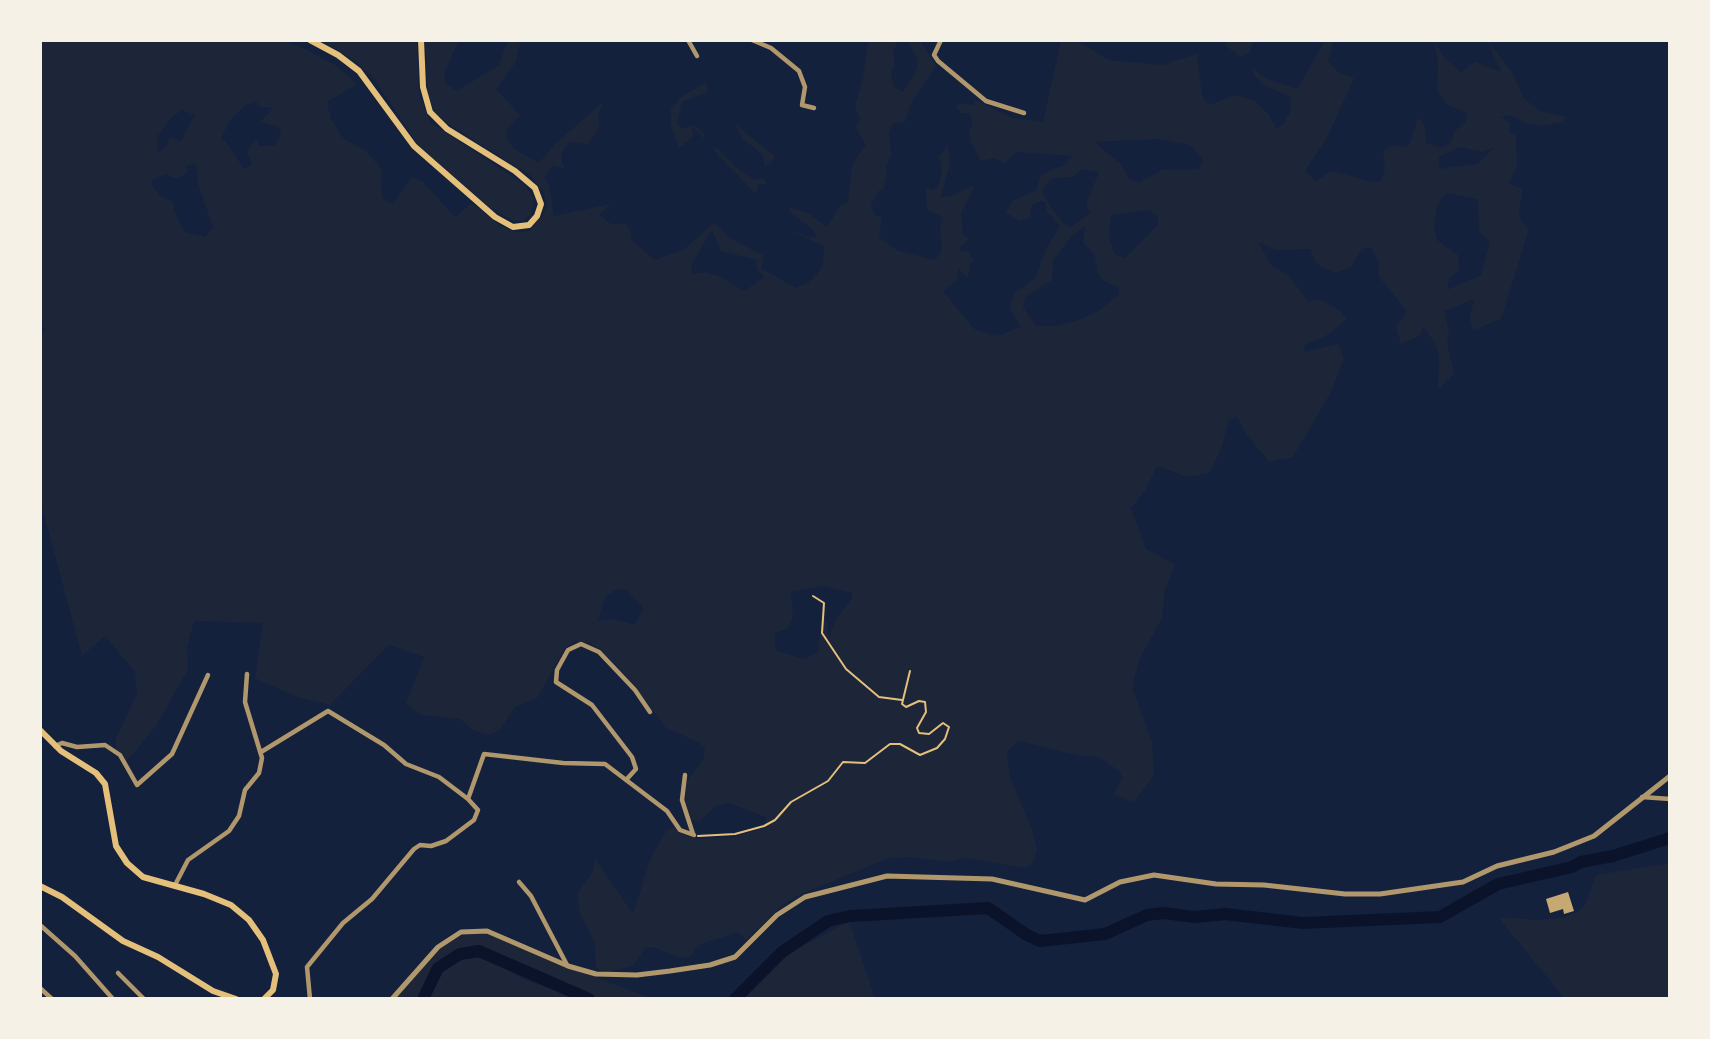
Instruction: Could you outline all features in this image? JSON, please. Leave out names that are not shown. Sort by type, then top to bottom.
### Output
[{"type":"main road","points":[[310,40],[338,55],[359,71],[414,146],[495,217],[513,227],[528,225],[537,216],[541,204],[535,188],[515,171],[447,129],[430,112],[423,87],[421,40]]},
{"type":"main road","points":[[40,730],[55,746],[105,784],[116,846],[127,863],[143,877],[231,905],[257,930],[275,974],[273,990],[264,999]]},
{"type":"main road","points":[[40,886],[62,897],[123,941],[158,957],[213,991],[236,999]]},
{"type":"street","points":[[688,40],[697,56]]},
{"type":"street","points":[[752,40],[778,53],[799,71],[805,87],[802,105],[814,108]]},
{"type":"street","points":[[940,40],[934,55],[938,61],[986,101],[1024,113]]},
{"type":"street","points":[[626,780],[636,769],[632,757],[592,705],[556,682],[557,670],[568,650],[581,644],[599,652],[630,684],[650,712]]},
{"type":"street","points":[[175,885],[188,860],[229,831],[236,822],[244,790],[260,773],[261,752],[245,702],[247,674]]},
{"type":"street","points":[[55,746],[62,743],[77,747],[105,745],[120,755],[137,785],[172,754],[208,676]]},
{"type":"street","points":[[261,752],[328,711],[384,745],[407,764],[439,778],[468,799],[478,810],[474,820],[446,841],[430,846],[419,845],[414,849],[372,899],[343,923],[313,956],[306,974],[310,999]]},
{"type":"street","points":[[468,799],[484,754],[563,763],[605,764],[669,813],[680,830],[694,835]]},
{"type":"street","points":[[685,775],[682,800],[694,835]]},
{"type":"street","points":[[393,999],[443,943],[466,931],[493,933],[568,966],[613,976],[722,962],[741,952],[777,915],[796,902],[827,889],[887,876],[992,878],[1085,900],[1121,883],[1154,875],[1216,884],[1264,885],[1345,894],[1380,894],[1463,882],[1497,866],[1581,843],[1602,832],[1641,797],[1670,776]]},
{"type":"street","points":[[1641,797],[1670,799]]},
{"type":"street","points":[[519,882],[531,896],[568,966]]},
{"type":"street","points":[[40,925],[75,956],[113,999]]},
{"type":"street","points":[[118,973],[144,999]]},
{"type":"street","points":[[40,988],[52,999]]},
{"type":"path","points":[[813,596],[824,603],[822,633],[846,669],[879,697],[903,700]]},
{"type":"path","points":[[694,835],[735,834],[764,826],[791,802],[828,781],[843,762],[864,763],[890,744],[900,744],[920,755],[931,752],[942,744],[948,733],[947,724],[929,734],[919,733],[917,729],[926,712],[925,702],[919,701],[906,707],[903,700],[910,671]]},
{"type":"shaded area","points":[[40,40],[281,40],[305,49],[335,65],[357,84],[327,102],[331,119],[343,138],[366,151],[381,168],[382,198],[393,204],[412,177],[423,182],[455,217],[472,203],[500,226],[519,233],[530,230],[543,215],[547,204],[543,191],[530,175],[448,124],[435,112],[428,95],[425,40],[459,40],[444,73],[446,84],[457,91],[499,65],[508,40],[521,40],[515,63],[496,89],[520,115],[507,129],[507,138],[514,149],[539,163],[555,144],[603,102],[598,116],[600,127],[588,144],[570,142],[563,150],[561,160],[565,169],[553,165],[544,178],[549,184],[554,216],[611,204],[599,215],[611,224],[626,224],[631,231],[631,240],[655,260],[683,250],[714,223],[732,239],[764,256],[761,268],[796,288],[808,283],[823,265],[824,246],[783,227],[812,238],[817,237],[812,229],[790,212],[789,207],[808,213],[827,227],[841,205],[848,201],[852,165],[866,145],[856,128],[860,119],[855,106],[863,79],[868,40],[898,40],[893,52],[895,65],[891,73],[894,87],[903,92],[916,71],[918,60],[907,40],[920,40],[936,66],[911,103],[905,122],[893,123],[889,133],[891,155],[886,167],[887,175],[883,190],[878,191],[871,206],[874,214],[882,218],[879,237],[898,251],[935,260],[942,251],[940,227],[943,218],[927,209],[926,191],[927,188],[932,190],[938,187],[942,169],[939,156],[948,145],[950,163],[941,197],[948,197],[975,185],[961,213],[963,235],[969,239],[959,248],[962,252],[968,251],[974,260],[970,265],[968,279],[959,269],[956,281],[943,291],[974,329],[996,336],[1021,327],[1011,310],[1011,301],[1015,293],[1035,278],[1047,247],[1060,226],[1047,212],[1046,202],[1032,205],[1029,218],[1020,221],[1006,213],[1012,201],[1036,190],[1041,174],[1064,165],[1073,156],[1017,152],[1004,164],[995,158],[981,161],[971,142],[969,133],[973,123],[969,113],[962,113],[956,107],[958,103],[973,105],[976,100],[1012,118],[1043,122],[1061,40],[1076,40],[1109,60],[1138,63],[1162,65],[1197,54],[1202,96],[1209,105],[1235,95],[1254,100],[1269,115],[1276,128],[1283,125],[1290,112],[1291,97],[1265,86],[1256,78],[1252,68],[1267,79],[1297,89],[1325,41],[1334,40],[1328,61],[1339,73],[1354,78],[1328,136],[1305,171],[1316,181],[1331,171],[1374,182],[1381,181],[1385,169],[1383,151],[1392,145],[1403,147],[1410,144],[1418,117],[1425,127],[1426,143],[1441,148],[1451,142],[1454,132],[1468,119],[1466,112],[1447,105],[1437,90],[1438,62],[1434,40],[1444,57],[1461,72],[1475,62],[1501,72],[1487,40],[1512,72],[1524,98],[1539,111],[1567,117],[1561,122],[1542,126],[1528,124],[1510,115],[1501,117],[1510,123],[1509,132],[1516,136],[1517,165],[1509,184],[1523,189],[1519,211],[1521,221],[1529,229],[1501,319],[1473,330],[1470,318],[1474,299],[1444,311],[1449,332],[1447,343],[1454,373],[1438,390],[1439,357],[1435,343],[1423,327],[1419,336],[1401,344],[1396,327],[1407,311],[1379,277],[1378,261],[1371,247],[1362,249],[1350,268],[1335,273],[1317,264],[1310,249],[1276,250],[1258,242],[1272,266],[1289,276],[1308,301],[1320,299],[1340,311],[1347,319],[1329,334],[1305,345],[1304,352],[1338,344],[1344,358],[1332,390],[1293,457],[1269,462],[1245,432],[1237,416],[1229,420],[1221,449],[1210,473],[1187,477],[1157,466],[1145,491],[1131,508],[1146,549],[1175,564],[1165,590],[1162,618],[1139,660],[1132,687],[1152,742],[1154,775],[1134,802],[1113,794],[1123,778],[1119,771],[1097,756],[1082,756],[1018,741],[1007,752],[1010,778],[1032,830],[1037,850],[1033,863],[1025,868],[965,858],[951,862],[910,857],[889,858],[797,896],[781,906],[746,940],[738,932],[698,945],[690,957],[682,958],[653,947],[645,948],[633,966],[606,972],[596,969],[595,944],[580,913],[577,894],[593,871],[595,858],[633,914],[651,857],[667,830],[673,827],[684,835],[698,839],[734,837],[764,828],[766,817],[728,803],[716,806],[699,822],[691,820],[685,799],[686,782],[704,758],[705,748],[698,742],[666,728],[631,681],[602,651],[590,643],[575,641],[565,648],[538,697],[515,707],[499,731],[488,735],[473,730],[460,719],[422,715],[406,704],[424,657],[389,645],[330,705],[297,697],[255,678],[263,623],[194,621],[187,647],[188,669],[156,726],[127,761],[116,749],[116,739],[137,693],[135,672],[105,636],[82,656],[40,500],[40,333],[45,331],[40,321]],"holes":[[[256,101],[260,107],[274,107],[260,122],[279,127],[281,134],[275,145],[258,146],[258,141],[254,140],[247,153],[252,164],[244,169],[226,142],[221,139],[229,121],[245,106]],[[182,110],[195,115],[181,141],[169,137],[168,144],[157,154],[157,137],[172,117]],[[1158,139],[1190,145],[1204,161],[1198,169],[1161,170],[1139,183],[1129,178],[1120,163],[1094,142]],[[1460,147],[1482,152],[1495,147],[1477,164],[1439,169],[1439,157]],[[196,163],[198,184],[213,227],[205,237],[184,232],[173,202],[160,195],[152,185],[152,181],[165,174],[178,179],[187,173],[186,166]],[[1081,169],[1099,172],[1086,205],[1090,213],[1071,227],[1064,224],[1050,206],[1043,193],[1044,186],[1053,178],[1074,177]],[[1447,193],[1478,199],[1479,232],[1490,242],[1481,275],[1447,290],[1449,279],[1459,270],[1458,255],[1437,240],[1434,225],[1438,203]],[[1149,210],[1158,217],[1158,225],[1125,258],[1115,254],[1109,238],[1111,215]],[[1085,226],[1083,243],[1094,253],[1098,273],[1104,281],[1119,288],[1119,294],[1099,311],[1075,321],[1056,326],[1036,326],[1023,307],[1025,297],[1052,280],[1053,260],[1072,236]],[[712,230],[721,251],[757,260],[756,269],[765,277],[744,291],[722,277],[705,272],[692,274],[691,265]],[[823,586],[852,593],[852,598],[835,621],[829,639],[824,603],[818,653],[804,659],[775,650],[775,633],[787,629],[793,618],[791,592]],[[617,589],[626,590],[644,609],[634,625],[614,619],[598,621],[605,597]]]},
{"type":"shaded area","points":[[320,40],[417,40],[419,94],[431,123],[525,185],[534,199],[531,215],[523,221],[513,221],[489,207],[419,146],[374,79],[355,61]]},
{"type":"shaded area","points":[[1229,40],[1255,40],[1249,53],[1242,57],[1224,45]]},
{"type":"shaded area","points":[[706,82],[708,92],[682,102],[677,124],[684,129],[694,125],[704,134],[704,139],[692,126],[693,137],[679,148],[671,126],[671,108],[683,96]]},
{"type":"shaded area","points":[[735,124],[775,156],[771,163],[765,167],[763,155],[742,138]]},
{"type":"shaded area","points":[[715,146],[738,169],[754,180],[763,178],[767,184],[758,184],[756,194],[715,152]]},
{"type":"shaded area","points":[[1670,863],[1670,999],[1565,999],[1498,917],[1536,920],[1562,918],[1579,911],[1586,903],[1596,875]]},
{"type":"shaded area","points":[[849,921],[875,999],[742,999],[783,957]]},
{"type":"shaded area","points":[[487,931],[654,999],[589,999],[479,951],[460,954],[438,968],[423,999],[392,999],[443,943],[461,932]]},
{"type":"shaded area","points":[[469,955],[496,962],[522,979],[582,999],[428,999],[448,963]]},
{"type":"building","points":[[1568,892],[1574,911],[1564,914],[1563,909],[1550,913],[1546,899]]},
{"type":"waterway","points":[[735,999],[782,952],[828,921],[850,916],[988,908],[1040,941],[1105,934],[1147,915],[1163,913],[1195,917],[1225,914],[1303,923],[1440,917],[1498,884],[1572,867],[1581,862],[1613,856],[1670,838]]},
{"type":"waterway","points":[[423,999],[438,968],[460,954],[479,951],[589,999]]}]
